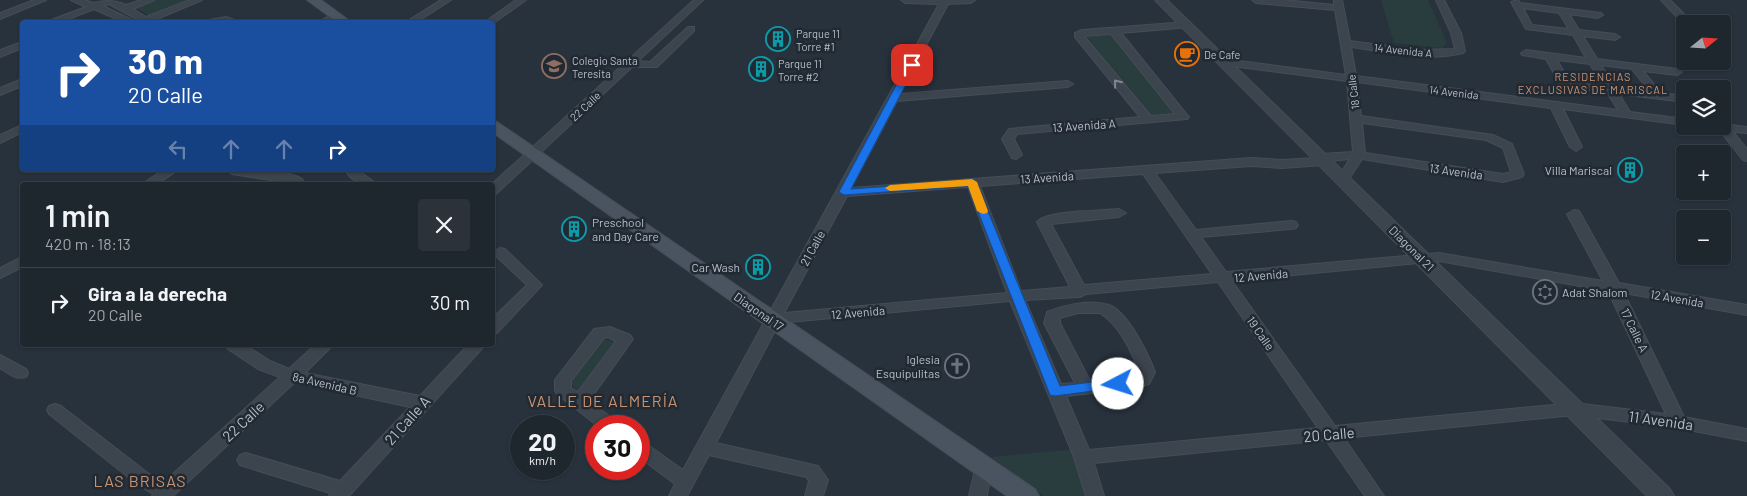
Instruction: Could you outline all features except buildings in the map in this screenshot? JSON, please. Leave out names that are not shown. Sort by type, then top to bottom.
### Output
[{"type":"main road","points":[[313,0],[340,19]]},
{"type":"main road","name":"Diagonal 17","points":[[495,127],[1026,496]]},
{"type":"street","points":[[0,16],[42,0]]},
{"type":"street","points":[[75,0],[94,6]]},
{"type":"street","points":[[123,7],[150,0]]},
{"type":"street","points":[[149,20],[198,0]]},
{"type":"street","points":[[414,20],[447,0]]},
{"type":"street","points":[[492,20],[522,0]]},
{"type":"street","name":"22 Calle","points":[[495,188],[699,0]]},
{"type":"street","points":[[905,0],[971,0]]},
{"type":"street","name":"Diagonal 21","points":[[1162,0],[1662,496]]},
{"type":"street","points":[[1256,0],[1339,4]]},
{"type":"street","name":"14 Avenida A","points":[[1347,44],[1419,53],[1446,54],[1460,52],[1456,33],[1440,0]]},
{"type":"street","points":[[1665,0],[1680,15]]},
{"type":"street","name":"21 Calle","points":[[682,489],[946,1]]},
{"type":"street","points":[[78,20],[106,3]]},
{"type":"street","points":[[106,3],[127,20]]},
{"type":"street","points":[[59,20],[106,3],[123,7],[145,20]]},
{"type":"street","name":"18 Calle","points":[[1339,4],[1347,44],[1360,154]]},
{"type":"street","points":[[1516,4],[1562,10],[1596,12],[1615,37],[1529,27],[1516,4]]},
{"type":"street","points":[[1562,10],[1626,114]]},
{"type":"street","points":[[1148,120],[1079,34],[1187,25]]},
{"type":"street","points":[[630,64],[654,65],[691,29]]},
{"type":"street","name":"13 Avenida A","points":[[1016,155],[1008,139],[1013,131],[1183,117],[1114,31]]},
{"type":"street","points":[[0,45],[20,37]]},
{"type":"street","points":[[658,38],[679,40]]},
{"type":"street","points":[[0,54],[20,46]]},
{"type":"street","points":[[647,48],[668,50]]},
{"type":"street","points":[[1526,53],[1677,72]]},
{"type":"street","points":[[1550,56],[1565,84],[1676,98]]},
{"type":"street","name":"14 Avenida","points":[[1224,62],[1676,121]]},
{"type":"street","points":[[1635,67],[1658,96]]},
{"type":"street","points":[[0,92],[20,83]]},
{"type":"street","points":[[894,98],[1068,84]]},
{"type":"street","points":[[1555,105],[1576,147]]},
{"type":"street","points":[[1356,119],[1489,137],[1508,146],[1518,174],[1503,178]]},
{"type":"street","points":[[1731,128],[1747,130]]},
{"type":"street","points":[[0,140],[20,129]]},
{"type":"street","points":[[1726,135],[1747,157]]},
{"type":"street","points":[[1343,179],[1360,154]]},
{"type":"street","name":"13 Avenida","points":[[844,192],[1251,162],[1282,164],[1360,154],[1383,160],[1503,178]]},
{"type":"street","name":"19 Calle","points":[[1147,170],[1374,496]]},
{"type":"street","points":[[152,182],[169,172]]},
{"type":"street","points":[[245,172],[297,180]]},
{"type":"street","points":[[352,172],[368,182]]},
{"type":"street","points":[[972,182],[1016,297],[1082,457],[1095,496]]},
{"type":"street","points":[[1080,292],[1044,222],[1051,219],[1119,213]]},
{"type":"street","name":"17 Calle A","points":[[1574,214],[1614,287],[1678,422]]},
{"type":"street","points":[[1192,234],[1291,225]]},
{"type":"street","points":[[495,326],[535,285],[500,252]]},
{"type":"street","name":"12 Avenida","points":[[772,320],[1439,258],[1747,310]]},
{"type":"street","points":[[4,272],[20,262]]},
{"type":"street","points":[[4,272],[20,273]]},
{"type":"street","points":[[1055,392],[1134,382],[1143,380],[1148,372],[1143,360],[1114,314],[1104,308],[1059,311],[1052,315],[1052,323],[1086,387]]},
{"type":"street","points":[[579,403],[625,339],[610,332],[599,333],[563,380],[563,390],[579,403],[595,415]]},
{"type":"street","name":"8a Avenida B","points":[[237,347],[264,365],[292,376],[422,403]]},
{"type":"street","name":"22 Calle","points":[[163,494],[323,347]]},
{"type":"street","name":"21 Calle A","points":[[341,493],[475,347]]},
{"type":"street","points":[[0,360],[20,373]]},
{"type":"street","name":"11 Avenida","points":[[1574,409],[1678,422],[1747,435]]},
{"type":"street","name":"20 Calle","points":[[1082,457],[1574,409]]},
{"type":"street","points":[[56,410],[163,494]]},
{"type":"street","points":[[704,446],[812,471],[819,480],[814,496]]},
{"type":"street","points":[[650,458],[682,489]]},
{"type":"street","points":[[246,460],[341,493]]},
{"type":"street","points":[[978,496],[984,467]]},
{"type":"shaded area","points":[[155,0],[194,0],[150,16],[135,7]]},
{"type":"shaded area","points":[[1381,0],[1428,0],[1447,43],[1442,48],[1394,43]]},
{"type":"shaded area","points":[[1112,35],[1175,113],[1152,115],[1087,37]]},
{"type":"shaded area","points":[[603,339],[616,342],[579,393],[571,382]]},
{"type":"shaded area","points":[[1079,449],[1094,496],[1044,496],[991,457]]},
{"type":"slow traffic","points":[[890,188],[972,182],[983,211]]},
{"type":"place","name":"Parque 11 Torre #1","points":[[778,39]]},
{"type":"place","name":"De Cafe","points":[[1187,54]]},
{"type":"place","name":"Colegio Santa Teresita","points":[[554,66]]},
{"type":"place","name":"Parque 11 Torre #2","points":[[761,69]]},
{"type":"place","name":"Villa Mariscal","points":[[1630,170]]},
{"type":"place","name":"Preschool and Day Care","points":[[574,229]]},
{"type":"place","name":"Car Wash","points":[[758,267]]},
{"type":"place","name":"Adat Shalom","points":[[1545,292]]},
{"type":"place","name":"Iglesia Esquipulitas","points":[[957,366]]},
{"type":"district","name":"RESIDENCIAS EXCLUSIVAS DE MARISCAL","points":[[1593,82]]},
{"type":"district","name":"VALLE DE ALMERÍA","points":[[603,400]]},
{"type":"district","name":"LAS BRISAS","points":[[140,480]]},
{"type":"route","points":[[912,65],[844,192],[972,182],[1055,392],[1118,384]]}]
